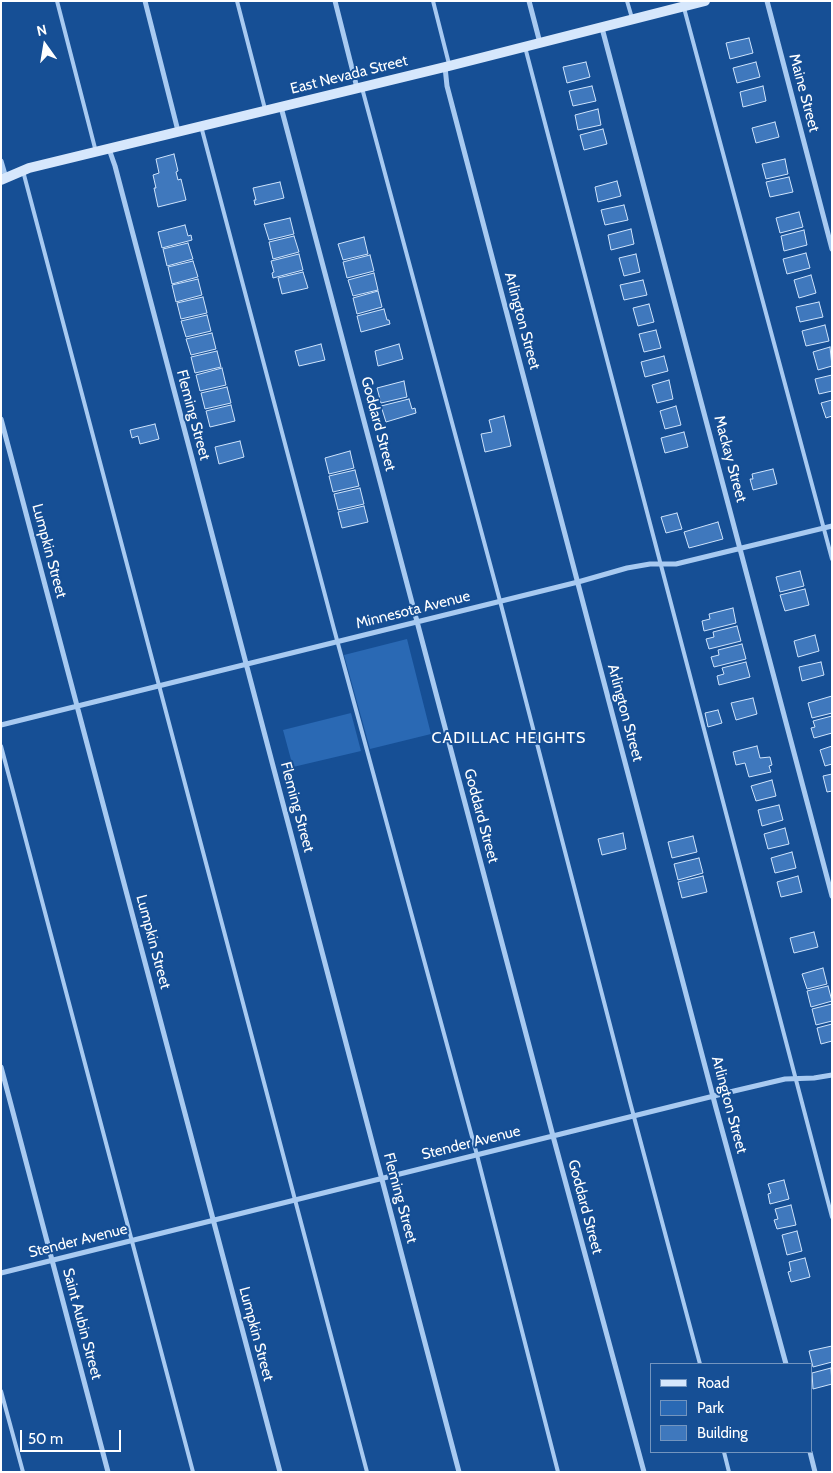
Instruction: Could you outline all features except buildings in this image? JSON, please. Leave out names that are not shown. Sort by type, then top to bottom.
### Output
[{"type":"street","points":[[145,1],[179,132]]},
{"type":"street","points":[[334,1],[360,88]]},
{"type":"street","points":[[529,1],[540,43]]},
{"type":"street","name":"East Nevada Street","points":[[4,179],[23,171],[109,148],[447,67],[705,1]]},
{"type":"street","name":"Maine Street","points":[[766,1],[832,249]]},
{"type":"street","name":"Mackay Street","points":[[602,28],[832,896]]},
{"type":"street","name":"Arlington Street","points":[[447,67],[447,86],[713,1097],[786,1363]]},
{"type":"street","name":"Goddard Street","points":[[282,107],[553,1136],[644,1472]]},
{"type":"street","name":"Fleming Street","points":[[109,148],[460,1472]]},
{"type":"street","points":[[1,161],[4,179]]},
{"type":"street","name":"Lumpkin Street","points":[[1,419],[280,1472]]},
{"type":"street","name":"Minnesota Avenue","points":[[1,725],[578,582],[627,568],[650,564],[676,564],[832,526]]},
{"type":"street","name":"Saint Aubin Street","points":[[1,1067],[108,1472]]},
{"type":"street","name":"Stender Avenue","points":[[1,1273],[476,1154],[713,1097],[795,1078],[814,1078],[832,1075]]},
{"type":"street","points":[[810,1453],[815,1472]]},
{"type":"lane","points":[[57,1],[96,152]]},
{"type":"lane","points":[[237,1],[266,111]]},
{"type":"lane","points":[[432,1],[447,67]]},
{"type":"lane","points":[[627,1],[632,20]]},
{"type":"lane","points":[[683,7],[832,559]]},
{"type":"lane","points":[[525,47],[832,1217]]},
{"type":"lane","points":[[360,88],[500,601],[700,1363]]},
{"type":"lane","points":[[202,126],[476,1154],[558,1472]]},
{"type":"lane","points":[[23,171],[367,1472]]},
{"type":"lane","points":[[1,746],[193,1472]]},
{"type":"lane","points":[[1,1391],[23,1472]]},
{"type":"lane","points":[[724,1453],[729,1472]]},
{"type":"green space","points":[[407,639],[431,734],[370,749],[344,655]]},
{"type":"green space","points":[[351,713],[361,751],[293,767],[283,730]]},
{"type":"district","name":"CADILLAC HEIGHTS","points":[[509,738]]}]
